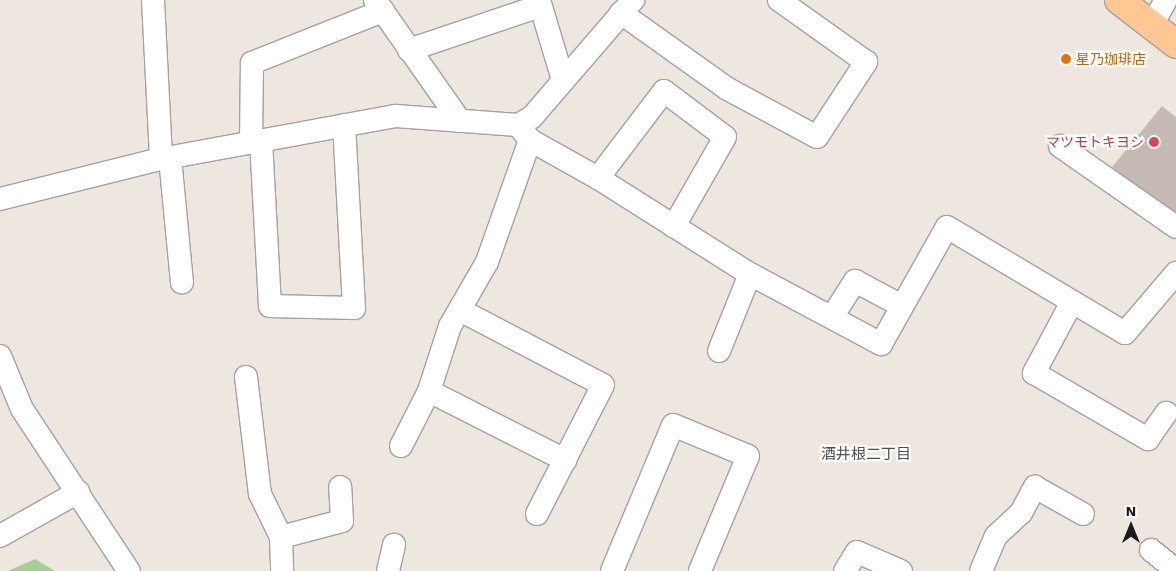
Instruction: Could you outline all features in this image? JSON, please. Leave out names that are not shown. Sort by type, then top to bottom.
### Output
[{"type":"main road","points":[[1119,0],[1176,44]]},
{"type":"street","points":[[153,0],[166,158],[182,282]]},
{"type":"street","points":[[401,446],[429,391],[450,326],[487,262],[524,132],[532,117],[627,7],[726,88],[817,137],[866,62],[779,0]]},
{"type":"street","points":[[1152,25],[1166,0]]},
{"type":"street","points":[[409,50],[540,3],[563,80]]},
{"type":"street","points":[[344,125],[354,308],[270,306],[256,141],[252,63],[379,5],[460,120]]},
{"type":"street","points":[[598,178],[664,91],[725,137],[674,226]]},
{"type":"street","points":[[0,199],[166,158],[396,116],[460,120],[524,132],[750,274],[881,344],[947,227],[1125,334],[1176,272]]},
{"type":"street","points":[[1060,146],[1176,227]]},
{"type":"street","points":[[719,351],[750,274]]},
{"type":"street","points":[[832,317],[855,280],[902,306]]},
{"type":"street","points":[[1072,302],[1034,373],[1148,439],[1166,413]]},
{"type":"street","points":[[460,310],[603,385],[537,514]]},
{"type":"street","points":[[0,356],[22,409],[129,571]]},
{"type":"street","points":[[246,377],[260,494],[281,537],[282,571]]},
{"type":"street","points":[[429,391],[565,460]]},
{"type":"street","points":[[612,571],[673,425],[748,456],[700,571]]},
{"type":"street","points":[[281,537],[342,521],[340,487]]},
{"type":"street","points":[[981,571],[996,536],[1021,513],[1034,487],[1083,514]]},
{"type":"street","points":[[0,536],[78,492]]},
{"type":"street","points":[[388,571],[394,545]]},
{"type":"street","points":[[1152,550],[1176,570]]},
{"type":"street","points":[[844,571],[856,552],[901,571]]},
{"type":"green space","points":[[35,559],[55,571],[8,571]]},
{"type":"building","name":"マツモトキヨシ","points":[[1162,106],[1176,117],[1176,219],[1112,167]]},
{"type":"place","name":"星乃珈琲店","points":[[1066,59]]},
{"type":"place","name":"マツモトキヨシ","points":[[1154,142]]},
{"type":"district","name":"酒井根二丁目","points":[[866,455]]}]
